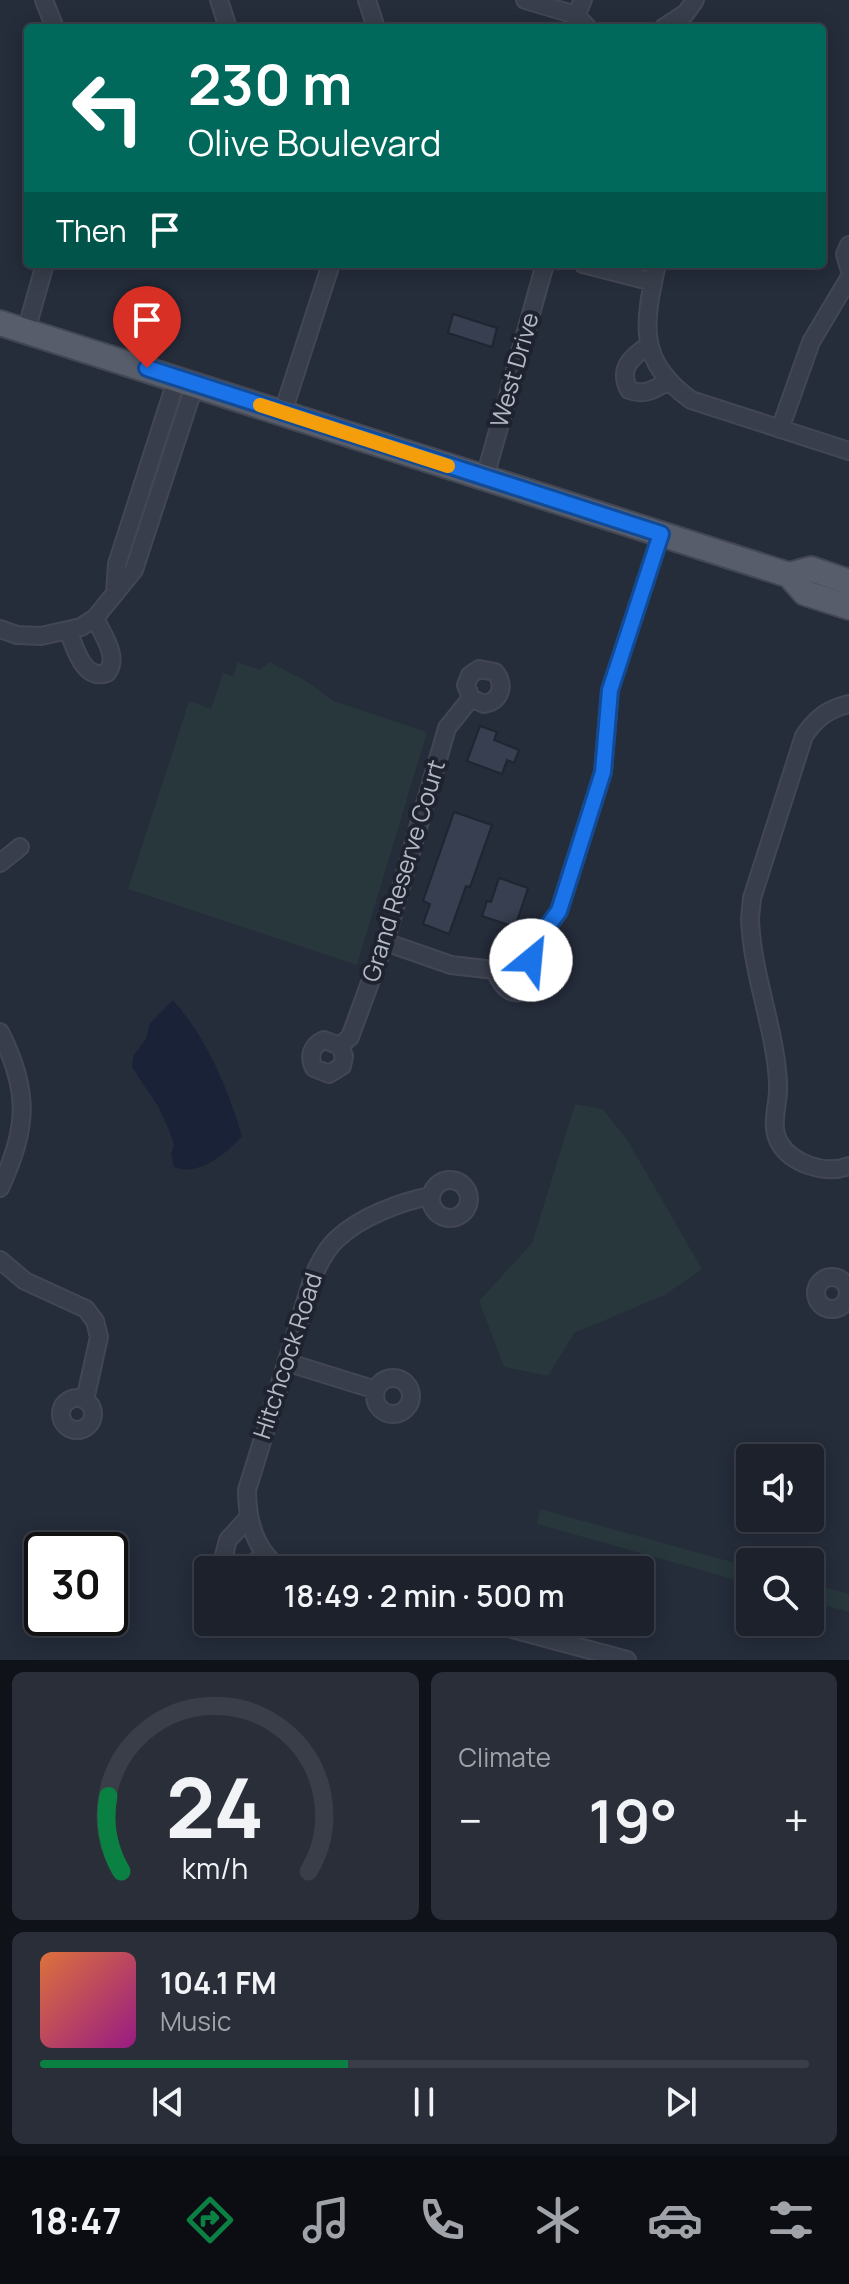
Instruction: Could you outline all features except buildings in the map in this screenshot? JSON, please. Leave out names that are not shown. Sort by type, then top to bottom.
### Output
[{"type":"main road","points":[[0,323],[789,575],[805,593],[849,607]]},
{"type":"main road","points":[[789,575],[811,569],[849,582]]},
{"type":"street","points":[[44,0],[53,24]]},
{"type":"street","points":[[219,0],[227,24]]},
{"type":"street","points":[[367,0],[375,24]]},
{"type":"street","points":[[525,0],[582,14]]},
{"type":"street","points":[[669,24],[686,13],[695,0]]},
{"type":"street","points":[[849,245],[845,254],[849,268]]},
{"type":"street","points":[[26,331],[44,268]]},
{"type":"street","points":[[283,412],[330,268]]},
{"type":"street","name":"West Drive","points":[[485,477],[544,268]]},
{"type":"street","points":[[599,268],[653,282]]},
{"type":"street","points":[[656,268],[648,346],[668,381],[691,400],[849,451]]},
{"type":"street","points":[[780,429],[811,342],[849,278]]},
{"type":"street","points":[[648,346],[625,366],[624,380],[629,390],[639,394],[668,381]]},
{"type":"street","points":[[0,629],[17,635],[41,636],[81,627],[95,618],[134,570],[186,381]]},
{"type":"street","points":[[385,942],[451,965],[495,970],[529,951],[559,911],[603,772],[610,690],[661,534]]},
{"type":"street","points":[[68,631],[87,671],[95,675],[107,673],[113,657],[95,618]]},
{"type":"street","name":"Grand Reserve Court","points":[[340,1046],[350,1037],[385,942],[447,728],[471,698]]},
{"type":"street","points":[[849,704],[829,710],[814,722],[804,736],[752,898],[750,919],[778,1081],[774,1122],[779,1143],[793,1159],[802,1163],[836,1170],[849,1166]]},
{"type":"street","points":[[0,863],[20,847]]},
{"type":"street","points":[[495,970],[500,983],[508,991],[516,994],[525,992],[533,987],[536,979],[529,951]]},
{"type":"street","points":[[0,1032],[14,1066],[23,1122],[18,1146],[0,1188]]},
{"type":"street","name":"Hitchcock Road","points":[[264,1555],[254,1538],[248,1518],[249,1476],[313,1277],[336,1239],[352,1227],[412,1199],[430,1196]]},
{"type":"street","points":[[0,1260],[25,1281],[86,1309],[95,1321],[99,1337],[85,1400]]},
{"type":"street","points":[[286,1362],[376,1390]]},
{"type":"street","points":[[248,1518],[228,1540],[224,1555],[231,1564],[241,1568],[251,1566],[264,1555]]},
{"type":"street","points":[[538,1636],[627,1660]]},
{"type":"shaded area","points":[[238,662],[260,670],[269,662],[306,681],[334,701],[427,732],[357,965],[128,889],[189,701],[211,709],[223,673],[233,676]]},
{"type":"shaded area","points":[[575,1104],[603,1109],[628,1141],[702,1269],[665,1295],[574,1333],[548,1376],[504,1367],[479,1301],[532,1243]]},
{"type":"shaded area","points":[[540,1509],[736,1563],[736,1580],[654,1556],[537,1524]]},
{"type":"shaded area","points":[[824,1587],[849,1594],[849,1612],[824,1605]]},
{"type":"water","points":[[173,1000],[196,1031],[215,1065],[242,1136],[220,1156],[193,1169],[174,1167],[171,1154],[174,1145],[169,1130],[158,1106],[132,1067],[134,1055],[146,1039],[150,1023]]},
{"type":"slow traffic","points":[[260,405],[448,466]]},
{"type":"route","points":[[147,368],[661,534],[610,690],[603,772],[559,911],[529,951],[531,960]]}]
